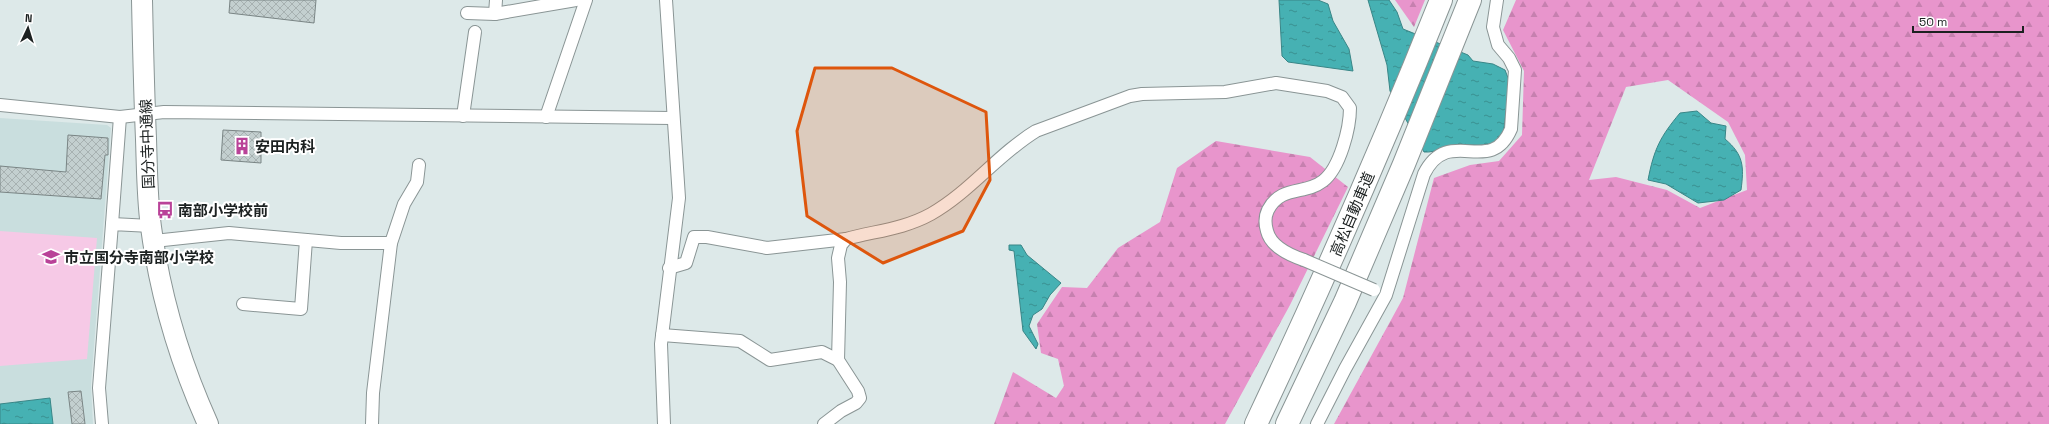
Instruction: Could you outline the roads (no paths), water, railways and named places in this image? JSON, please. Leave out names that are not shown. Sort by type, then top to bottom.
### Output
[{"type":"highway","name":"高松自動車道","points":[[1256,424],[1316,296],[1377,156],[1441,0]]},
{"type":"highway","name":"高松自動車道","points":[[1287,424],[1345,302],[1404,164],[1470,0]]},
{"type":"main road","name":"国分寺中通線","points":[[142,0],[145,114],[152,234],[161,284],[177,341],[197,398],[208,424]]},
{"type":"street","points":[[495,14],[496,0]]},
{"type":"street","points":[[546,117],[586,0]]},
{"type":"street","points":[[664,424],[661,373],[662,335],[669,268],[679,198],[672,118],[666,0]]},
{"type":"street","points":[[1317,424],[1345,369],[1386,295],[1424,174],[1429,163],[1436,157],[1450,150],[1485,152],[1494,150],[1503,144],[1511,129],[1515,80],[1514,70],[1509,58],[1498,45],[1493,27],[1497,0]]},
{"type":"street","points":[[467,13],[495,14],[569,1]]},
{"type":"street","points":[[463,116],[475,32]]},
{"type":"street","points":[[669,268],[686,263],[694,237],[707,237],[767,248],[846,239],[900,228],[932,214],[967,187],[1022,139],[1054,123],[1136,95],[1225,92],[1276,83],[1327,91],[1342,97],[1350,108],[1348,129],[1344,145],[1329,175],[1323,182],[1281,196],[1272,204],[1266,214],[1266,227],[1273,243],[1284,252],[1386,295]]},
{"type":"street","points":[[0,105],[120,117],[164,112],[672,118]]},
{"type":"street","points":[[102,424],[99,388],[120,117]]},
{"type":"street","points":[[372,424],[373,393],[391,243],[404,204],[417,182],[419,165]]},
{"type":"street","points":[[112,224],[152,234],[229,234],[341,243],[391,243]]},
{"type":"street","points":[[838,360],[840,282],[838,258],[841,245],[846,239]]},
{"type":"street","points":[[243,304],[301,309],[306,240]]},
{"type":"street","points":[[662,335],[740,341],[770,360],[822,352],[838,360],[858,391],[860,398],[856,403],[841,411],[824,424]]},
{"type":"water","points":[[1279,0],[1318,0],[1328,4],[1333,21],[1349,49],[1353,71],[1288,62],[1282,56]]},
{"type":"water","points":[[1368,0],[1389,0],[1397,12],[1403,29],[1468,55],[1473,61],[1493,64],[1505,70],[1510,83],[1503,135],[1496,144],[1456,145],[1424,152],[1390,91],[1387,65]]},
{"type":"water","points":[[1697,111],[1711,123],[1726,126],[1725,139],[1736,150],[1741,162],[1741,190],[1724,200],[1698,203],[1666,184],[1648,180],[1655,152],[1667,129],[1680,113]]},
{"type":"water","points":[[1009,245],[1021,245],[1027,255],[1061,283],[1050,295],[1042,309],[1033,315],[1029,326],[1038,344],[1036,349],[1023,331],[1014,251],[1009,250]]},
{"type":"water","points":[[50,398],[53,424],[0,424],[0,404]]},
{"type":"place","name":"安田内科","points":[[242,146]]},
{"type":"place","name":"南部小学校前","points":[[165,210]]},
{"type":"place","name":"市立国分寺南部小学校","points":[[51,257]]}]
